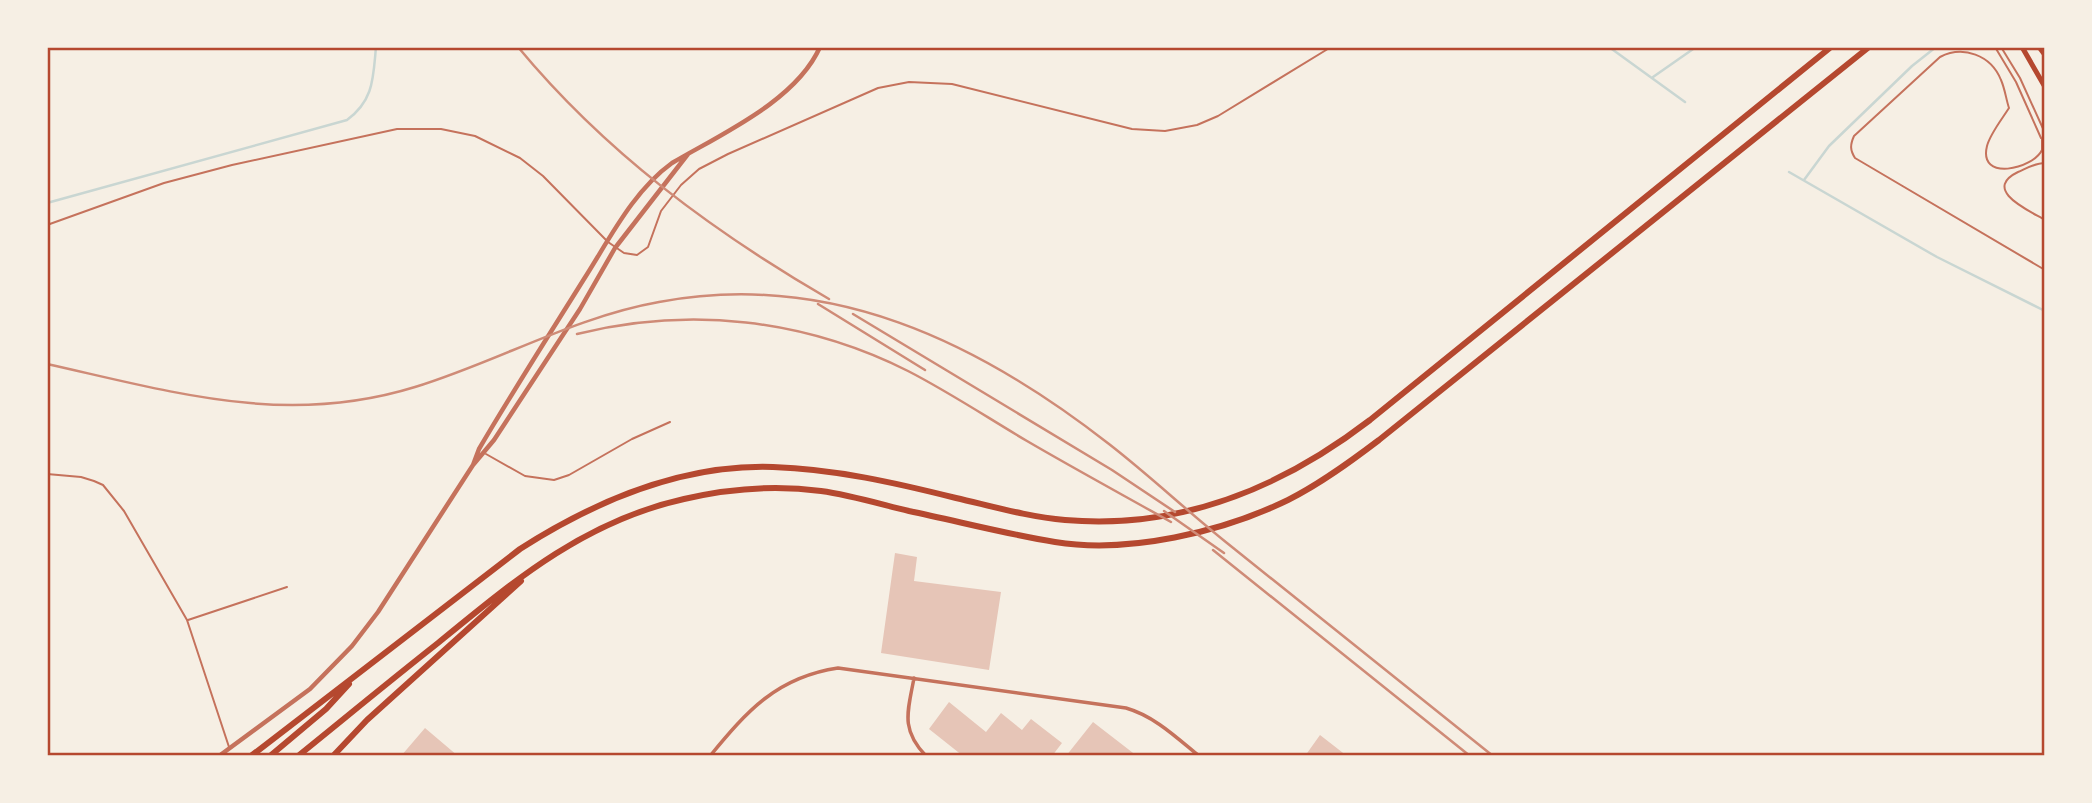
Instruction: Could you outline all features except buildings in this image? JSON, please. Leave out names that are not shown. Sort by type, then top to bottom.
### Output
[{"type":"highway","points":[[251,756],[520,549],[559,525],[614,498],[663,481],[699,474],[771,467],[830,471],[1063,520],[1112,522],[1150,519],[1195,510],[1242,496],[1318,456],[1370,421],[1832,47]]},
{"type":"highway","points":[[298,756],[531,569],[580,538],[642,509],[719,492],[771,489],[821,491],[1057,542],[1120,545],[1178,536],[1273,507],[1329,476],[1379,440],[1869,47]]},
{"type":"highway","points":[[333,756],[367,720],[519,583],[531,569]]},
{"type":"highway","points":[[270,756],[326,709],[354,677]]},
{"type":"main road","points":[[2022,47],[2045,87]]},
{"type":"main road","points":[[2039,47],[2045,55]]},
{"type":"street","points":[[473,465],[479,449],[608,242],[656,175],[779,98],[800,78],[820,47]]},
{"type":"street","points":[[219,756],[310,689],[340,661],[378,612],[473,465],[485,453],[580,309],[615,248],[688,154]]},
{"type":"street","points":[[710,756],[758,702],[797,678],[838,668],[1125,708],[1155,721],[1199,756]]},
{"type":"street","points":[[914,678],[906,718],[909,734],[926,756]]},
{"type":"lane","points":[[47,225],[195,174],[379,133],[425,128],[475,136],[520,158],[543,176],[608,242],[634,256],[646,251],[656,220],[672,196],[690,177],[712,162],[878,88],[909,82],[952,84],[1132,129],[1165,131],[1197,125],[1218,116],[1331,47]]},
{"type":"lane","points":[[1995,47],[2017,82],[2045,145]]},
{"type":"lane","points":[[2001,47],[2020,78],[2045,133]]},
{"type":"lane","points":[[2042,139],[2042,149],[2036,157],[2008,170],[1999,170],[1991,163],[1986,156],[1987,145],[2009,108],[2001,79],[1994,68],[1975,54],[1962,51],[1950,52],[1940,57],[1853,136],[1851,151],[1855,158],[2045,270]]},
{"type":"lane","points":[[2045,163],[2010,176],[2005,183],[2005,192],[2011,200],[2045,220]]},
{"type":"lane","points":[[485,453],[525,476],[554,480],[569,475],[632,439],[670,422]]},
{"type":"lane","points":[[47,474],[81,477],[103,485],[124,512],[187,620],[230,748]]},
{"type":"lane","points":[[187,620],[287,587]]},
{"type":"waterway","points":[[47,203],[347,120],[367,96],[373,78],[376,47]]},
{"type":"waterway","points":[[1609,47],[1685,102]]},
{"type":"waterway","points":[[1653,77],[1696,47]]},
{"type":"waterway","points":[[1804,180],[1829,146],[1912,66],[1936,47]]},
{"type":"waterway","points":[[1789,172],[1937,257],[2045,311]]},
{"type":"railway","points":[[518,47],[587,121],[662,187],[743,246],[829,299]]},
{"type":"railway","points":[[47,364],[140,385],[230,401],[275,405],[321,404],[367,399],[415,387],[597,318],[659,302],[722,295],[782,296],[841,306],[898,322],[953,345],[1007,374],[1059,407],[1124,456],[1227,543],[1493,756]]},
{"type":"railway","points":[[818,304],[925,370]]},
{"type":"railway","points":[[853,314],[1112,470],[1175,512]]},
{"type":"railway","points":[[577,334],[619,325],[704,320],[746,322],[828,339],[869,353],[923,379],[1171,522]]},
{"type":"railway","points":[[1164,511],[1224,553]]},
{"type":"railway","points":[[1213,550],[1470,756]]}]
